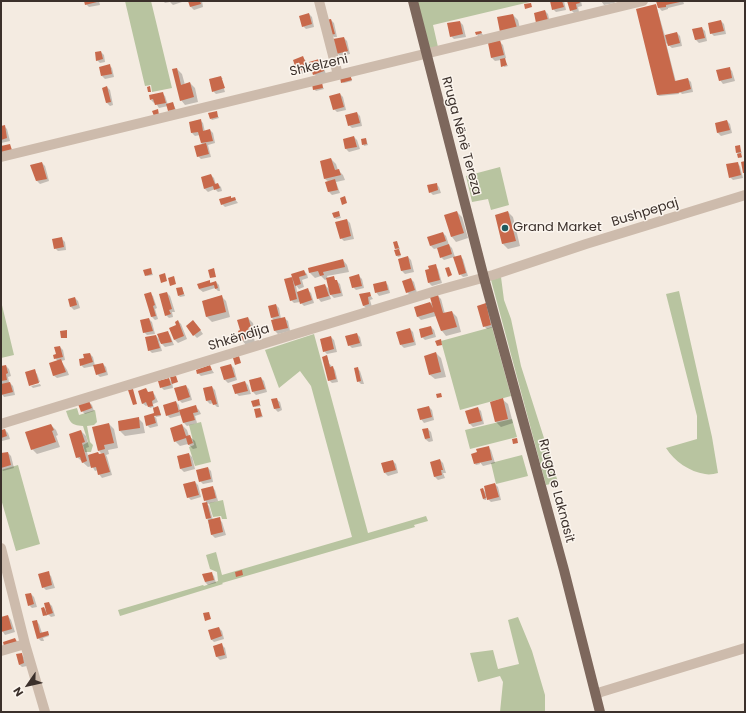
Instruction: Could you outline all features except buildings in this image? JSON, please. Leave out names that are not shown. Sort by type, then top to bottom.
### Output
[{"type":"main road","name":"Rruga Nënë Tereza","points":[[413,1],[484,278]]},
{"type":"main road","name":"Rruga e Laknasit","points":[[484,278],[560,554],[600,712]]},
{"type":"street","points":[[319,1],[338,75]]},
{"type":"street","name":"Shkelzeni","points":[[1,157],[643,1]]},
{"type":"street","name":"Bushpepaj","points":[[484,278],[586,244],[745,195]]},
{"type":"street","name":"Shkëndija","points":[[1,424],[484,278]]},
{"type":"street","points":[[1,548],[25,644],[46,712]]},
{"type":"street","points":[[1,651],[25,644]]},
{"type":"street","points":[[596,695],[745,648]]},
{"type":"green space","points":[[125,1],[151,1],[172,88],[152,92],[151,85],[145,86]]},
{"type":"green space","points":[[417,1],[534,1],[433,25],[438,47],[429,49]]},
{"type":"green space","points":[[500,167],[509,205],[491,210],[488,199],[472,202],[466,176]]},
{"type":"green space","points":[[501,277],[504,300],[511,319],[521,366],[558,482],[546,485],[491,280]]},
{"type":"green space","points":[[679,291],[712,437],[718,473],[715,474],[699,473],[688,468],[673,457],[666,448],[697,439],[697,416],[666,294]]},
{"type":"green space","points":[[1,301],[14,355],[1,358]]},
{"type":"green space","points":[[492,327],[511,396],[460,410],[441,341]]},
{"type":"green space","points":[[314,334],[368,533],[426,516],[428,521],[414,525],[415,527],[222,583],[223,584],[120,616],[118,610],[218,581],[217,572],[210,569],[206,555],[216,552],[222,575],[352,537],[311,386],[300,371],[279,388],[265,350]]},
{"type":"green space","points":[[77,408],[79,415],[95,410],[97,422],[94,425],[87,426],[90,442],[93,445],[91,452],[85,452],[83,445],[88,442],[83,426],[73,424],[66,411]]},
{"type":"green space","points":[[512,419],[517,437],[470,449],[465,430]]},
{"type":"green space","points":[[201,422],[211,462],[195,466],[189,447],[194,445],[189,425]]},
{"type":"green space","points":[[522,455],[528,476],[496,484],[491,463]]},
{"type":"green space","points":[[18,465],[40,544],[16,551],[1,499],[1,470]]},
{"type":"green space","points":[[223,500],[227,519],[222,519],[221,516],[213,517],[209,503]]},
{"type":"green space","points":[[518,617],[532,651],[545,695],[545,712],[500,712],[503,682],[500,676],[478,682],[470,653],[493,650],[498,669],[519,664],[508,620]]},
{"type":"place","name":"Grand Market","points":[[505,228]]}]
